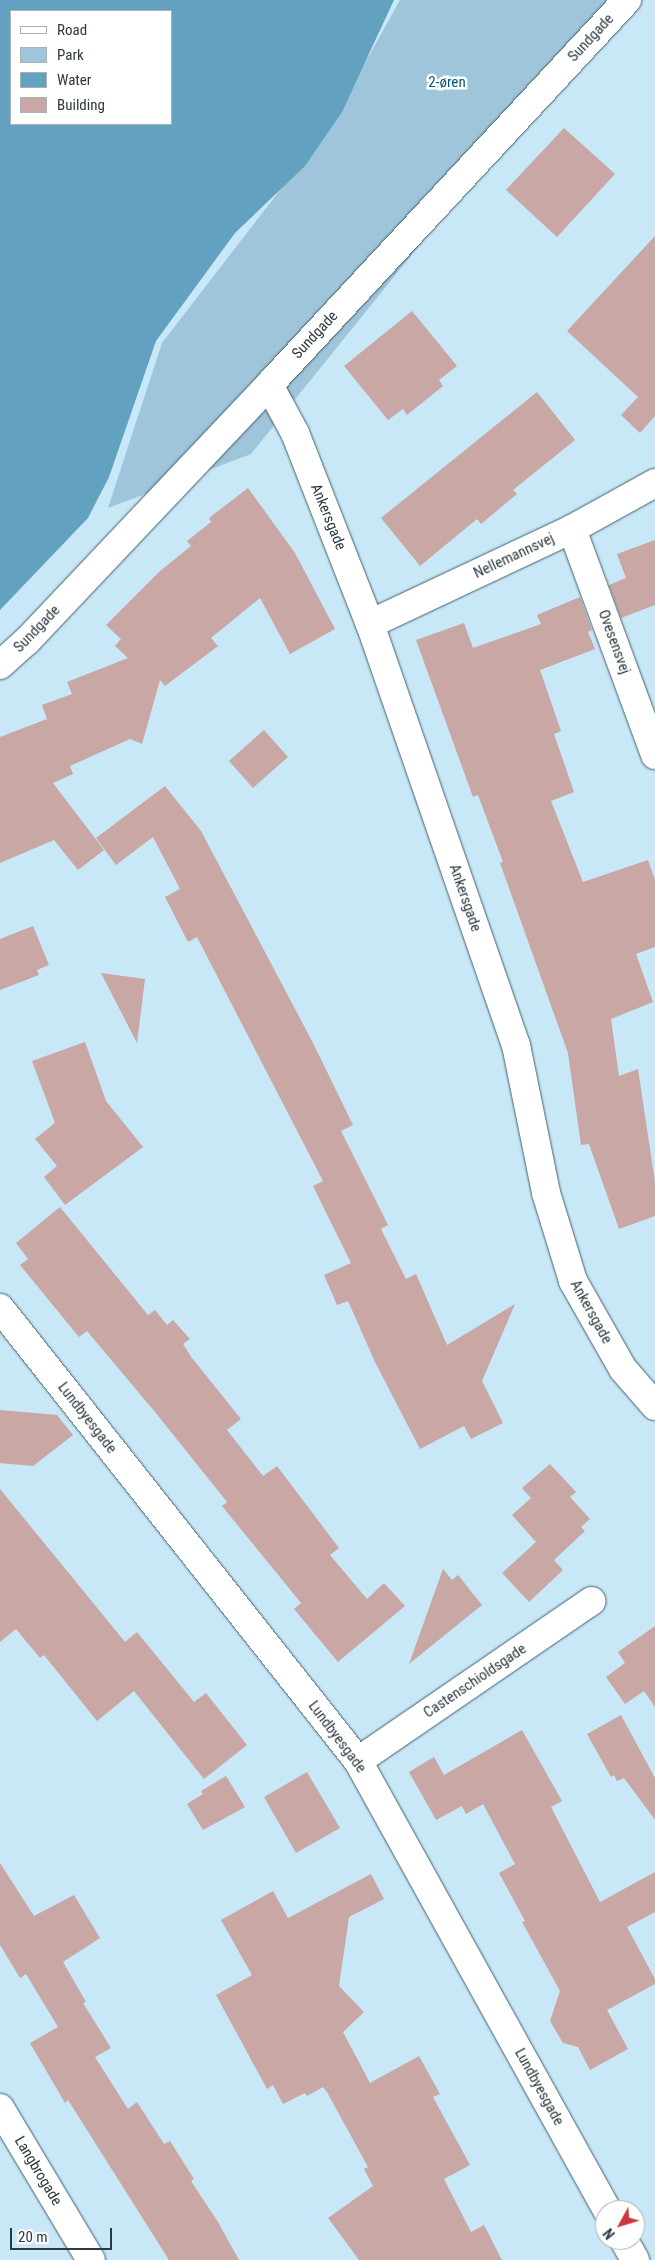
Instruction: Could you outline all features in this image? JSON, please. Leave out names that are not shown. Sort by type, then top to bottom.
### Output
[{"type":"street","name":"Sundgade","points":[[0,666],[27,641],[269,385],[627,0]]},
{"type":"street","name":"Ankersgade","points":[[269,385],[295,433],[370,624],[516,1045],[546,1193],[573,1282],[623,1369],[655,1406]]},
{"type":"street","name":"Nellemannsvej","points":[[370,624],[572,529],[655,483]]},
{"type":"street","name":"Ovesensvej","points":[[572,529],[655,755]]},
{"type":"street","name":"Lundbyesgade","points":[[0,1308],[358,1762],[601,2200]]},
{"type":"street","name":"Castenschioldsgade","points":[[358,1762],[592,1601]]},
{"type":"street","name":"Langbrogade","points":[[0,2108],[91,2260]]},
{"type":"green space","name":"2-øren","points":[[400,0],[617,0],[251,454],[108,508],[162,343],[331,124]]},
{"type":"water","points":[[0,0],[394,0],[342,112],[305,166],[235,233],[156,341],[109,477],[88,518],[0,610]]},
{"type":"building","points":[[564,128],[615,174],[557,237],[506,190]]},
{"type":"building","points":[[655,236],[655,416],[640,433],[621,415],[638,397],[567,331]]},
{"type":"building","points":[[412,311],[457,366],[439,380],[443,386],[407,415],[403,409],[388,420],[344,366]]},
{"type":"building","points":[[537,392],[575,440],[513,490],[517,494],[481,524],[477,519],[420,566],[381,518]]},
{"type":"building","points":[[248,488],[295,553],[335,629],[290,654],[260,598],[211,638],[218,646],[165,686],[160,680],[142,744],[130,739],[70,766],[73,774],[53,783],[104,850],[78,870],[54,840],[0,863],[0,737],[47,719],[42,705],[72,694],[67,682],[128,658],[115,646],[121,639],[106,625],[159,572],[191,546],[187,541],[211,522],[209,518]]},
{"type":"building","points":[[655,540],[655,605],[621,618],[609,585],[626,578],[617,554]]},
{"type":"building","points":[[580,597],[592,630],[588,632],[595,649],[540,670],[561,731],[554,734],[574,792],[551,801],[583,882],[648,860],[655,880],[655,947],[636,954],[653,1002],[611,1019],[619,1076],[638,1069],[655,1182],[655,1216],[619,1229],[589,1144],[581,1145],[568,1053],[500,863],[503,862],[478,795],[473,797],[416,640],[464,623],[473,648],[541,624],[537,615]]},
{"type":"building","points":[[264,730],[288,757],[253,788],[229,761]]},
{"type":"building","points":[[165,786],[201,831],[313,1043],[353,1125],[341,1131],[388,1225],[381,1229],[406,1279],[416,1274],[447,1345],[515,1304],[482,1381],[503,1423],[471,1439],[464,1426],[420,1449],[375,1362],[348,1301],[337,1305],[324,1275],[351,1263],[313,1186],[323,1181],[197,937],[188,942],[165,897],[180,889],[153,837],[116,865],[96,838]]},
{"type":"building","points":[[33,926],[49,965],[37,970],[39,975],[0,990],[0,939]]},
{"type":"building","points":[[101,973],[145,979],[137,1043]]},
{"type":"building","points":[[85,1042],[106,1101],[143,1147],[65,1205],[44,1177],[57,1166],[35,1139],[55,1123],[32,1061]]},
{"type":"building","points":[[60,1207],[148,1315],[155,1310],[167,1325],[173,1320],[190,1339],[183,1344],[241,1419],[227,1430],[263,1476],[277,1466],[339,1548],[330,1555],[367,1599],[384,1583],[405,1606],[338,1662],[294,1609],[301,1603],[222,1506],[227,1502],[155,1412],[87,1331],[79,1337],[20,1265],[28,1259],[16,1243]]},
{"type":"building","points":[[0,1410],[57,1415],[73,1435],[33,1466],[0,1463]]},
{"type":"building","points":[[550,1464],[576,1492],[570,1497],[590,1519],[581,1527],[585,1531],[554,1560],[563,1570],[529,1602],[502,1573],[536,1542],[512,1515],[531,1498],[522,1488]]},
{"type":"building","points":[[0,1489],[125,1642],[137,1632],[194,1702],[206,1693],[247,1745],[204,1779],[134,1691],[97,1721],[44,1655],[40,1658],[16,1629],[0,1642]]},
{"type":"building","points":[[443,1569],[452,1580],[458,1575],[482,1605],[409,1664]]},
{"type":"building","points":[[655,1626],[655,1707],[644,1691],[625,1704],[606,1677],[625,1663],[618,1652]]},
{"type":"building","points":[[621,1715],[655,1778],[655,1820],[624,1778],[617,1781],[614,1775],[611,1777],[587,1734]]},
{"type":"building","points":[[522,1730],[562,1801],[551,1807],[600,1902],[655,1872],[655,1912],[627,1927],[655,1979],[655,1984],[607,2010],[628,2049],[590,2070],[578,2047],[563,2043],[550,2021],[560,1991],[522,1922],[525,1921],[499,1873],[515,1864],[483,1804],[466,1814],[462,1806],[436,1820],[409,1772],[434,1757],[444,1775]]},
{"type":"building","points":[[307,1772],[340,1828],[296,1853],[264,1797]]},
{"type":"building","points":[[226,1776],[245,1807],[203,1830],[187,1804],[203,1794],[201,1791]]},
{"type":"building","points":[[0,1863],[34,1916],[74,1895],[100,1938],[63,1962],[86,2002],[83,2003],[111,2048],[95,2057],[128,2109],[137,2102],[164,2144],[170,2141],[194,2179],[191,2181],[218,2222],[239,2260],[169,2260],[68,2100],[65,2103],[30,2043],[58,2027],[26,1974],[20,1978],[0,1945]]},
{"type":"building","points":[[371,1874],[384,1899],[349,1917],[339,1986],[364,2012],[343,2032],[370,2083],[419,2056],[440,2094],[433,2097],[470,2165],[444,2179],[471,2232],[484,2225],[502,2260],[359,2260],[328,2218],[373,2186],[364,2169],[368,2167],[323,2087],[307,2096],[305,2093],[283,2104],[273,2085],[267,2089],[216,1995],[252,1975],[221,1920],[273,1891],[288,1918]]}]
